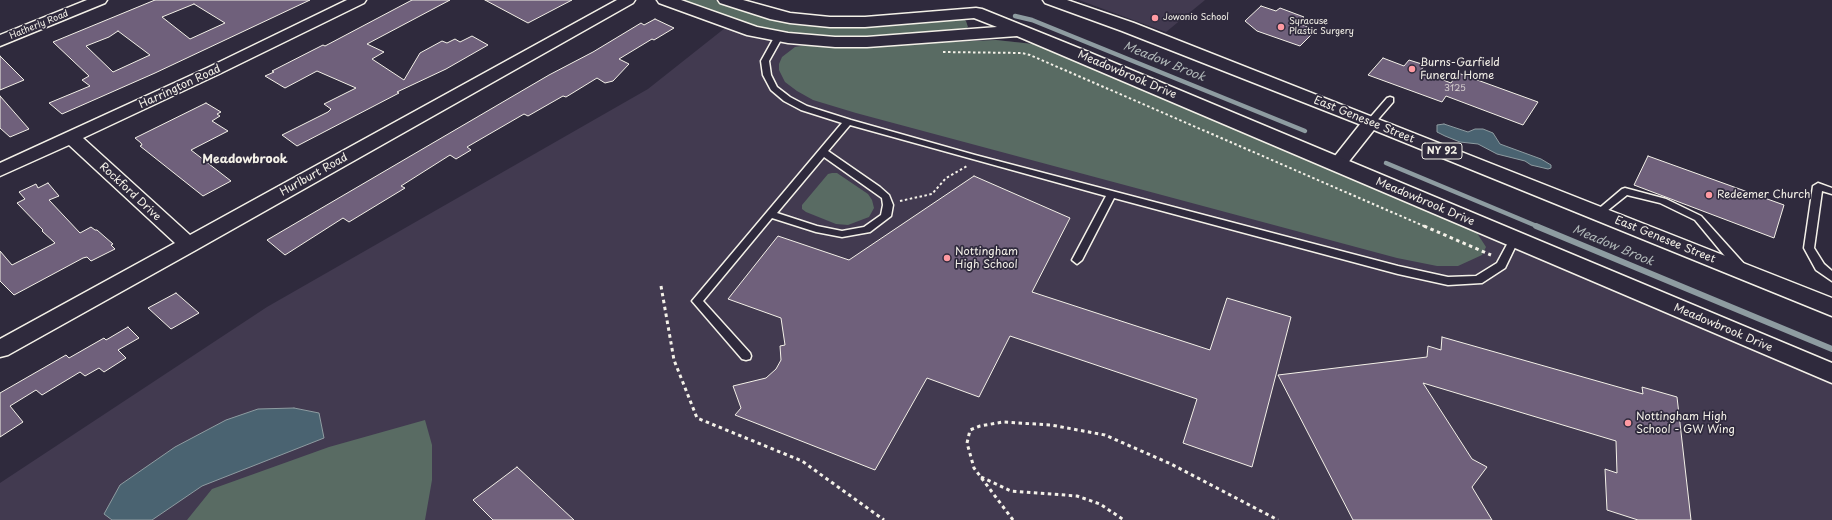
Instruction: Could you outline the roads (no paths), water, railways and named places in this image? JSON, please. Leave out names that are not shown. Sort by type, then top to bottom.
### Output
[{"type":"street","name":"Hatherly Road","points":[[0,41],[100,0]]},
{"type":"street","name":"Harrington Road","points":[[0,170],[72,138],[359,0]]},
{"type":"street","name":"Hurlburt Road","points":[[0,349],[189,246],[628,0]]},
{"type":"street","name":"Meadowbrook Drive","points":[[664,0],[753,31],[779,36],[835,42],[867,42],[1017,30]]},
{"type":"street","name":"Meadowbrook Drive","points":[[726,0],[770,14],[790,18],[830,22],[865,22],[976,14],[1075,53],[1832,373]]},
{"type":"street","name":"East Genesee Street","points":[[1051,0],[1128,27],[1371,122],[1832,307]]},
{"type":"street","points":[[1337,165],[1371,122]]},
{"type":"street","name":"Rockford Drive","points":[[72,138],[189,246]]},
{"type":"lane","points":[[779,36],[765,61],[767,75],[774,88],[787,99],[804,108],[848,122],[972,157],[1398,270],[1448,281],[1478,280],[1500,265],[1514,239]]},
{"type":"lane","points":[[1371,122],[1390,100]]},
{"type":"lane","points":[[746,356],[698,301],[848,122]]},
{"type":"lane","points":[[771,214],[816,229],[842,234],[867,230],[886,216],[888,205],[886,197],[877,189],[823,152]]},
{"type":"lane","points":[[1832,191],[1818,186],[1809,248],[1820,267],[1832,277]]},
{"type":"lane","points":[[1599,213],[1625,191],[1663,201],[1698,218],[1744,272]]},
{"type":"lane","points":[[1077,260],[1111,194]]},
{"type":"water","points":[[1444,124],[1468,132],[1475,129],[1483,129],[1493,133],[1500,144],[1541,159],[1551,165],[1551,168],[1548,169],[1531,165],[1525,161],[1497,154],[1478,144],[1460,142],[1445,136],[1437,132],[1437,125]]},
{"type":"water","points":[[294,408],[319,413],[324,438],[202,486],[152,520],[112,520],[104,514],[120,485],[175,447],[226,420],[258,409]]},
{"type":"waterway","name":"Meadow Brook","points":[[1015,16],[1032,20],[1305,131]]},
{"type":"waterway","name":"Meadow Brook","points":[[1386,163],[1539,227]]},
{"type":"waterway","name":"Meadow Brook","points":[[1536,226],[1832,349]]},
{"type":"place","name":"Jowonio School","points":[[1155,18]]},
{"type":"place","name":"Syracuse Plastic Surgery","points":[[1281,27]]},
{"type":"place","name":"Burns-Garfield Funeral Home","points":[[1412,69]]},
{"type":"place","name":"Redeemer Church","points":[[1709,195]]},
{"type":"place","name":"Nottingham High School","points":[[947,258]]},
{"type":"place","name":"Nottingham High School - GW Wing","points":[[1628,423]]},
{"type":"district","name":"Meadowbrook","points":[[245,160]]}]
